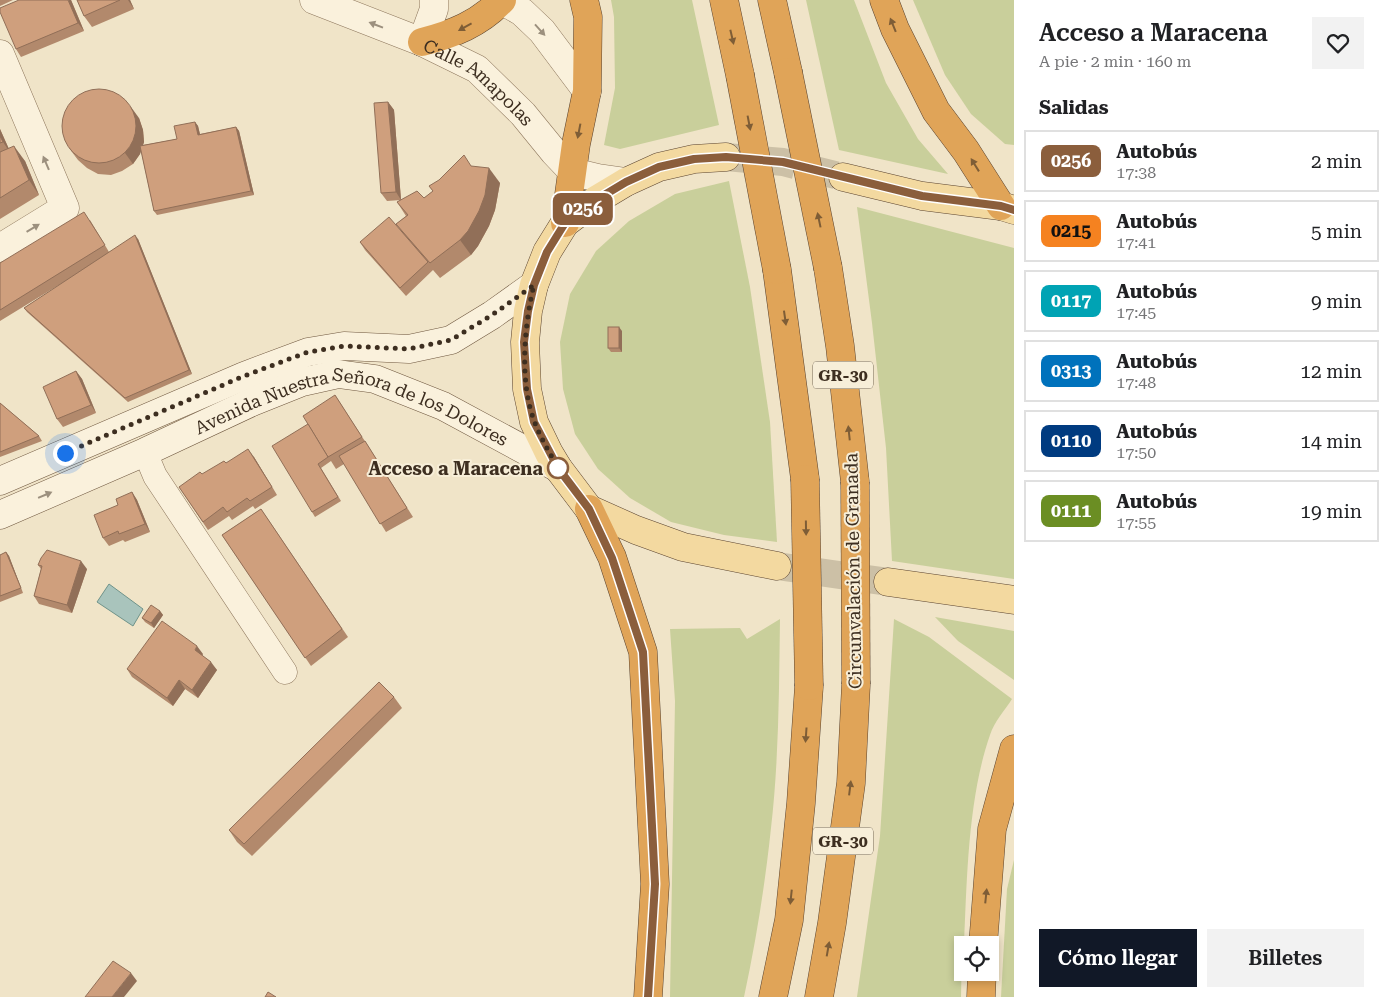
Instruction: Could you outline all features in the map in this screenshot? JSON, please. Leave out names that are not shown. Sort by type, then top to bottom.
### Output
[{"type":"highway","points":[[422,42],[452,34],[488,14],[502,0]]},
{"type":"highway","points":[[565,223],[576,144],[587,91],[588,17],[584,0]]},
{"type":"highway","name":"GR-30","points":[[724,0],[777,270],[805,480],[809,686],[801,803],[789,920],[773,997]]},
{"type":"highway","name":"Circunvalación de Granada","points":[[772,0],[828,268],[840,346],[855,482],[856,684],[851,783],[832,923],[819,997]]},
{"type":"highway","points":[[884,0],[895,29],[936,111],[1011,209]]},
{"type":"highway","points":[[589,509],[612,558],[643,652],[655,884],[648,997]]},
{"type":"highway","points":[[984,936],[992,829],[1014,749]]},
{"type":"highway","points":[[981,997],[982,981]]},
{"type":"main road","name":"Calle Amapolas","points":[[314,0],[422,42],[477,69],[523,114],[573,172]]},
{"type":"main road","points":[[422,42],[434,9],[434,0]]},
{"type":"main road","points":[[502,0],[522,12],[542,31],[587,91]]},
{"type":"main road","points":[[0,54],[65,208],[0,248]]},
{"type":"main road","points":[[726,157],[694,159],[659,167],[626,182],[596,200],[565,223],[547,252],[534,285],[528,311],[524,342],[527,389],[534,422],[558,468],[589,509],[636,530],[683,547],[777,566]]},
{"type":"main road","points":[[573,172],[626,182]]},
{"type":"main road","points":[[842,177],[922,196],[1011,209]]},
{"type":"main road","name":"Avenida Nuestra Señora de los Dolores","points":[[0,481],[244,376],[308,352],[344,346],[409,349],[451,340],[492,315],[534,285]]},
{"type":"main road","name":"Avenida Nuestra Señora de los Dolores","points":[[0,515],[285,388],[338,374],[375,379],[444,406],[558,468]]},
{"type":"main road","points":[[888,582],[1014,600]]},
{"type":"street","points":[[145,452],[156,476],[285,672]]},
{"type":"green space","points":[[611,0],[692,0],[719,125],[620,149],[604,145],[615,88],[614,17]]},
{"type":"green space","points":[[806,0],[854,0],[886,83],[918,139],[948,174],[839,150]]},
{"type":"green space","points":[[913,0],[1014,0],[1014,145],[1005,144],[971,114],[945,75]]},
{"type":"green space","points":[[729,181],[750,287],[770,422],[777,542],[724,535],[671,522],[630,498],[598,469],[575,434],[563,389],[560,342],[570,294],[596,251],[629,221],[675,194]]},
{"type":"green space","points":[[857,207],[1014,248],[1014,579],[892,561],[886,448]]},
{"type":"green space","points":[[935,617],[1014,631],[1014,680],[958,641]]},
{"type":"green space","points":[[780,619],[774,802],[763,892],[744,997],[670,997],[675,701],[670,629],[740,628],[747,639]]},
{"type":"green space","points":[[894,619],[929,637],[1012,699],[992,730],[977,785],[970,838],[964,936],[954,936],[954,981],[961,981],[961,997],[857,997],[880,836]]},
{"type":"green space","points":[[1014,860],[1014,997],[1001,997],[1007,889]]},
{"type":"water","points":[[109,584],[143,609],[133,626],[97,602]]},
{"type":"building","points":[[19,0],[68,0],[78,23],[16,49],[0,8]]},
{"type":"building","points":[[77,0],[120,0],[84,16]]},
{"type":"building","points":[[99,89],[113,92],[125,100],[133,112],[136,126],[133,140],[125,152],[113,160],[99,163],[85,160],[73,152],[65,140],[62,126],[65,112],[73,100],[85,92]]},
{"type":"building","points":[[388,102],[396,192],[381,193],[374,103]]},
{"type":"building","points":[[195,122],[198,135],[236,127],[251,191],[154,211],[140,146],[177,139],[174,126]]},
{"type":"building","points":[[14,146],[29,180],[0,198],[0,152]]},
{"type":"building","points":[[464,155],[471,166],[489,168],[485,195],[468,231],[460,240],[430,263],[396,224],[408,215],[397,202],[417,191],[424,198],[433,191],[429,186],[439,180]]},
{"type":"building","points":[[84,212],[105,245],[0,310],[0,263]]},
{"type":"building","points":[[389,217],[428,262],[400,288],[360,242]]},
{"type":"building","points":[[135,235],[189,370],[125,398],[24,308]]},
{"type":"building","points":[[608,327],[619,327],[619,348],[608,348]]},
{"type":"building","points":[[76,371],[91,405],[57,419],[43,387]]},
{"type":"building","points":[[335,395],[362,437],[328,457],[303,416]]},
{"type":"building","points":[[0,403],[39,436],[0,452]]},
{"type":"building","points":[[308,424],[328,457],[318,464],[338,497],[312,512],[272,446]]},
{"type":"building","points":[[365,441],[407,508],[380,524],[339,456]]},
{"type":"building","points":[[248,449],[272,487],[250,501],[247,498],[227,512],[223,507],[203,522],[179,487],[200,472],[202,474],[224,461],[226,463]]},
{"type":"building","points":[[132,492],[145,524],[119,534],[118,531],[103,538],[94,515],[118,505],[116,499]]},
{"type":"building","points":[[261,509],[342,629],[305,658],[222,535]]},
{"type":"building","points":[[47,550],[81,561],[67,605],[34,596],[42,566],[38,565]]},
{"type":"building","points":[[6,552],[21,588],[0,596],[0,555]]},
{"type":"building","points":[[151,605],[160,611],[151,623],[142,618]]},
{"type":"building","points":[[162,621],[197,646],[195,650],[211,662],[192,690],[179,680],[167,698],[127,669]]},
{"type":"building","points":[[379,682],[394,697],[244,844],[229,830]]},
{"type":"building","points":[[113,961],[131,973],[112,997],[85,997]]},
{"type":"building","points":[[268,992],[276,997],[265,997]]},
{"type":"tunnel","points":[[726,157],[783,162],[843,177]]},
{"type":"tunnel","points":[[777,566],[888,582]]},
{"type":"bus line","name":"0256","points":[[648,997],[655,884],[643,652],[612,558],[589,509],[558,468],[534,422],[527,389],[524,342],[534,285],[547,252],[565,223],[596,200],[626,182],[659,167],[694,159],[726,157],[783,162],[922,196],[1001,206],[1014,210]]},
{"type":"place","name":"Acceso a Maracena","points":[[558,468]]},
{"type":"route","points":[[65,453],[244,376],[308,352],[344,346],[409,349],[451,340],[492,315],[534,285],[524,342],[527,389],[534,422],[558,468]]}]
